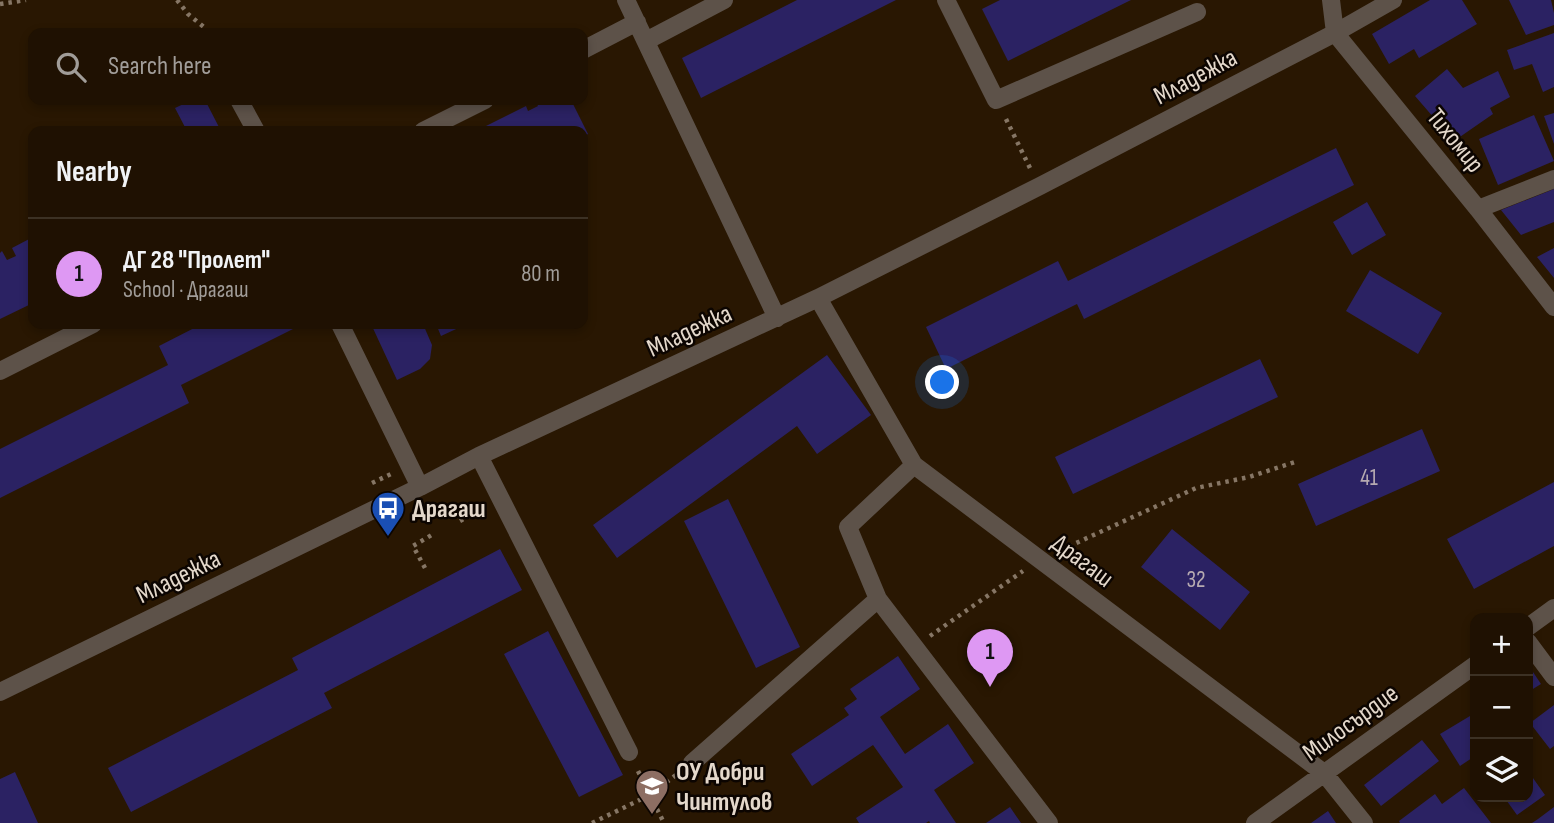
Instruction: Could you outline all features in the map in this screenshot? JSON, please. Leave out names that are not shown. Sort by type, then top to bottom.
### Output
[{"type":"street","points":[[626,0],[777,318]]},
{"type":"street","points":[[646,41],[724,0]]},
{"type":"street","points":[[946,0],[996,100],[1197,12]]},
{"type":"street","points":[[1331,0],[1335,33]]},
{"type":"street","name":"Младежка","points":[[0,692],[479,456],[818,298],[1040,186],[1335,33],[1393,0]]},
{"type":"street","points":[[588,47],[637,22]]},
{"type":"street","name":"Тихомир","points":[[1335,33],[1554,307]]},
{"type":"street","points":[[242,105],[253,126]]},
{"type":"street","points":[[433,126],[475,105]]},
{"type":"street","points":[[1478,209],[1554,179]]},
{"type":"street","name":"Драгаш","points":[[818,298],[914,465],[1324,773],[1364,823]]},
{"type":"street","points":[[0,371],[83,329]]},
{"type":"street","points":[[342,329],[420,487]]},
{"type":"street","points":[[479,456],[629,752]]},
{"type":"street","points":[[914,465],[848,527],[878,599],[1049,823]]},
{"type":"street","points":[[692,763],[878,599]]},
{"type":"street","points":[[1533,623],[1554,608]]},
{"type":"street","points":[[1533,649],[1554,677]]},
{"type":"street","name":"Милосърдие","points":[[1255,823],[1470,669]]},
{"type":"path","points":[[0,4],[26,0]]},
{"type":"path","points":[[177,0],[188,14],[205,28]]},
{"type":"path","points":[[996,100],[1040,186]]},
{"type":"path","points":[[914,646],[1040,560],[1196,488],[1249,477],[1298,461]]},
{"type":"path","points":[[372,483],[400,470]]},
{"type":"path","points":[[460,521],[487,507]]},
{"type":"path","points":[[425,568],[413,546],[435,534]]},
{"type":"path","points":[[629,752],[664,823]]},
{"type":"path","points":[[592,823],[650,795],[692,763]]},
{"type":"building","points":[[797,0],[896,0],[701,98],[682,58]]},
{"type":"building","points":[[1000,0],[1131,0],[1008,61],[982,9]]},
{"type":"building","points":[[1430,0],[1462,0],[1477,24],[1419,58],[1414,49],[1389,64],[1372,34]]},
{"type":"building","points":[[1509,0],[1551,0],[1554,25],[1526,35]]},
{"type":"building","points":[[1554,33],[1554,87],[1543,92],[1532,64],[1514,70],[1507,50]]},
{"type":"building","points":[[1447,69],[1463,88],[1498,71],[1510,97],[1490,108],[1493,114],[1454,141],[1415,96]]},
{"type":"building","points":[[181,105],[208,105],[218,126],[184,126],[175,108]]},
{"type":"building","points":[[574,105],[584,126],[486,126],[526,106],[528,111],[538,106]]},
{"type":"building","points":[[1554,113],[1554,144],[1544,116]]},
{"type":"building","points":[[1534,115],[1554,161],[1498,185],[1479,139]]},
{"type":"building","points":[[1336,148],[1354,185],[1084,319],[1077,304],[946,369],[926,327],[1058,261],[1068,281]]},
{"type":"building","points":[[1554,189],[1554,222],[1521,235],[1501,210]]},
{"type":"building","points":[[1367,202],[1386,235],[1352,255],[1333,222]]},
{"type":"building","points":[[28,240],[28,305],[0,319],[0,253],[2,251],[7,260],[16,256],[12,248]]},
{"type":"building","points":[[1554,248],[1554,278],[1537,257]]},
{"type":"building","points":[[1370,270],[1442,313],[1418,354],[1346,311]]},
{"type":"building","points":[[192,329],[293,329],[181,385],[189,403],[0,498],[0,449],[168,365],[159,346]]},
{"type":"building","points":[[373,329],[425,329],[432,345],[430,359],[420,369],[397,380]]},
{"type":"building","points":[[438,329],[456,329],[441,336]]},
{"type":"building","points":[[827,355],[871,415],[817,454],[797,426],[617,558],[593,525]]},
{"type":"building","points":[[1260,359],[1278,397],[1073,494],[1055,457]]},
{"type":"building","points":[[1422,429],[1440,471],[1316,526],[1298,484]]},
{"type":"building","points":[[1554,482],[1554,546],[1474,589],[1447,539]]},
{"type":"building","points":[[728,499],[800,647],[756,668],[684,521]]},
{"type":"building","points":[[1172,529],[1250,592],[1220,630],[1141,567]]},
{"type":"building","points":[[500,549],[522,590],[324,693],[332,708],[131,812],[108,768],[298,670],[292,658]]},
{"type":"building","points":[[548,631],[623,775],[579,797],[504,654]]},
{"type":"building","points":[[898,656],[920,689],[880,717],[905,754],[948,724],[974,763],[934,790],[956,823],[859,823],[856,818],[903,787],[873,745],[812,786],[791,754],[849,715],[844,708],[857,699],[850,689]]},
{"type":"building","points":[[1533,672],[1541,684],[1533,689]]},
{"type":"building","points":[[1554,705],[1554,746],[1550,749],[1533,727],[1533,721]]},
{"type":"building","points":[[1470,716],[1470,759],[1460,766],[1440,734]]},
{"type":"building","points":[[1422,740],[1439,761],[1381,806],[1364,785]]},
{"type":"building","points":[[15,772],[38,823],[0,823],[0,779]]},
{"type":"building","points":[[1533,778],[1545,795],[1517,815],[1508,802],[1533,802]]},
{"type":"building","points":[[1464,788],[1470,796],[1470,802],[1475,802],[1491,823],[1399,821],[1435,794],[1442,804]]},
{"type":"building","points":[[1010,807],[1021,823],[986,823]]},
{"type":"building","points":[[1554,807],[1554,823],[1532,823],[1538,819]]},
{"type":"building","points":[[1328,811],[1336,823],[1311,823]]},
{"type":"place","name":"Драгаш","points":[[388,538]]},
{"type":"place","name":"ДГ 28 \"Пролет\"","points":[[990,687]]},
{"type":"place","name":"ОУ Добри Чинтулов","points":[[652,816]]}]
